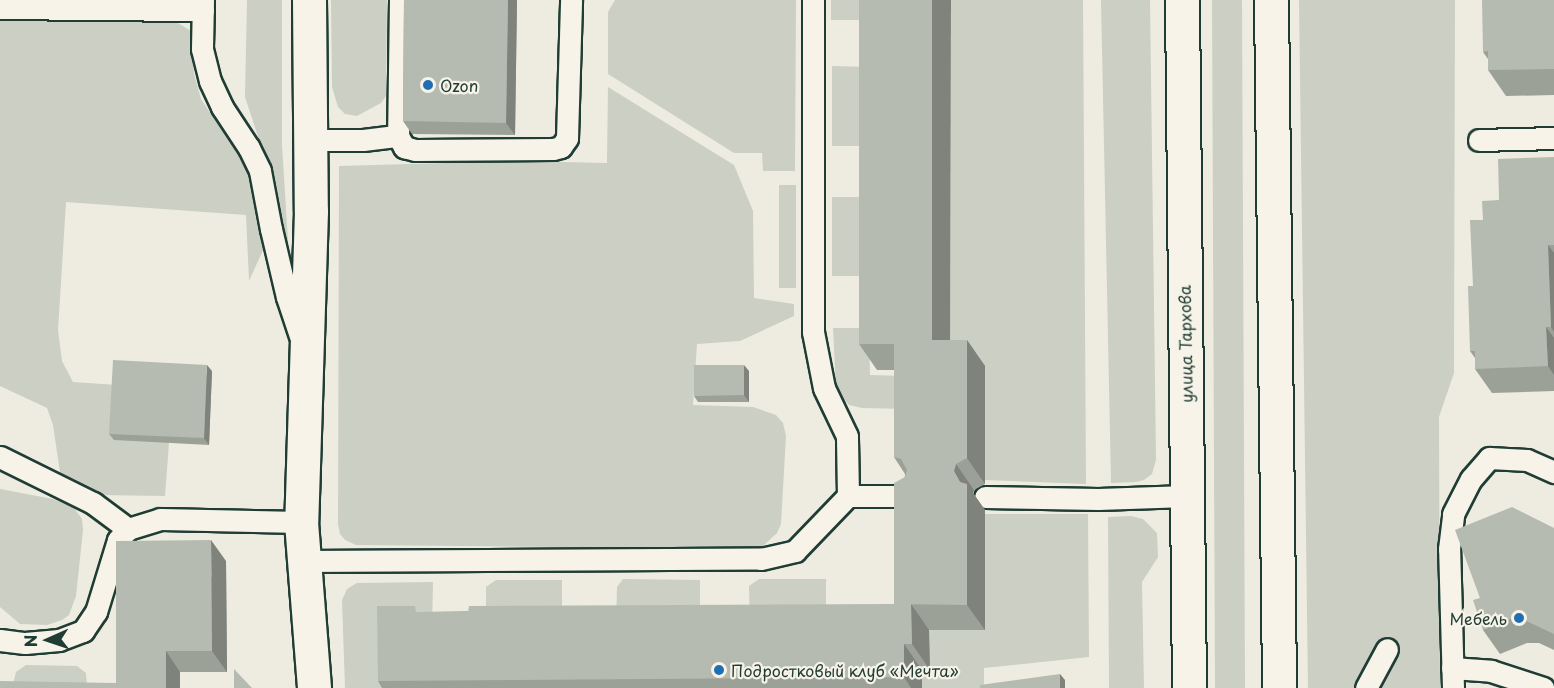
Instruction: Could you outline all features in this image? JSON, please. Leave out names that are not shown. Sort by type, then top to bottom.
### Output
[{"type":"main road","points":[[309,0],[311,211],[301,522],[314,688]]},
{"type":"main road","name":"улица Тархова","points":[[1182,0],[1189,688]]},
{"type":"main road","points":[[1271,0],[1279,688]]},
{"type":"lane","points":[[400,0],[398,136],[404,147],[415,150],[553,149],[561,147],[567,138],[571,0]]},
{"type":"lane","points":[[303,561],[761,559],[795,551],[848,496],[847,436],[824,388],[813,332],[813,0]]},
{"type":"lane","points":[[0,8],[203,5],[202,49],[210,81],[222,107],[249,148],[260,171],[287,297],[306,353]]},
{"type":"lane","points":[[309,140],[363,140],[398,136]]},
{"type":"lane","points":[[1479,140],[1554,138]]},
{"type":"lane","points":[[0,457],[93,503],[128,529]]},
{"type":"lane","points":[[1543,688],[1491,671],[1453,678],[1449,549],[1453,514],[1471,479],[1489,458],[1527,460],[1554,472]]},
{"type":"lane","points":[[848,496],[912,496]]},
{"type":"lane","points":[[985,497],[1098,499],[1187,496]]},
{"type":"lane","points":[[0,640],[25,643],[59,640],[83,631],[96,612],[118,540],[128,529],[160,519],[301,522]]},
{"type":"lane","points":[[1365,688],[1387,649]]},
{"type":"shaded area","points":[[247,0],[282,0],[282,145],[289,257],[267,164],[245,97]]},
{"type":"shaded area","points":[[331,0],[387,0],[386,96],[381,103],[357,116],[345,114],[338,107],[332,87]]},
{"type":"shaded area","points":[[615,0],[796,0],[795,171],[763,171],[762,153],[734,153],[608,74],[608,12]]},
{"type":"shaded area","points":[[831,0],[870,0],[870,20],[831,20]]},
{"type":"shaded area","points":[[951,0],[1083,0],[1086,484],[985,480],[950,366]]},
{"type":"shaded area","points":[[1101,0],[1150,0],[1156,460],[1152,474],[1136,482],[1111,483]]},
{"type":"shaded area","points":[[1212,0],[1242,0],[1245,688],[1215,688]]},
{"type":"shaded area","points":[[1299,0],[1455,0],[1454,373],[1439,417],[1440,688],[1308,688]]},
{"type":"shaded area","points":[[0,20],[173,20],[191,31],[194,74],[201,99],[254,180],[264,248],[249,281],[246,215],[66,202],[58,330],[62,361],[73,382],[117,385],[169,443],[165,496],[98,495],[61,479],[53,425],[47,408],[0,386]]},
{"type":"shaded area","points":[[832,66],[870,67],[870,146],[832,146]]},
{"type":"shaded area","points":[[608,87],[734,165],[753,211],[754,298],[794,304],[794,316],[740,341],[697,344],[693,405],[753,407],[776,415],[783,423],[786,436],[781,524],[777,533],[763,546],[746,549],[356,545],[345,540],[340,534],[338,524],[339,166],[516,161],[607,163]]},
{"type":"shaded area","points":[[779,185],[796,185],[796,288],[779,288]]},
{"type":"shaded area","points":[[832,197],[870,197],[870,276],[832,276]]},
{"type":"shaded area","points":[[833,328],[869,328],[870,375],[905,376],[904,409],[862,408],[849,405],[836,388]]},
{"type":"shaded area","points":[[0,489],[53,499],[74,508],[82,519],[83,530],[76,596],[69,615],[62,620],[47,625],[20,624],[0,607]]},
{"type":"shaded area","points":[[985,514],[1088,514],[1089,657],[984,668],[984,688],[922,688],[922,670],[930,669],[929,630],[985,630]]},
{"type":"shaded area","points":[[1131,516],[1143,519],[1157,533],[1158,557],[1142,582],[1144,688],[1109,688],[1108,517]]},
{"type":"shaded area","points":[[623,579],[700,580],[700,625],[616,625],[617,587]]},
{"type":"shaded area","points":[[759,579],[826,579],[826,624],[750,624],[749,586]]},
{"type":"shaded area","points":[[496,580],[562,580],[562,625],[486,625],[486,587]]},
{"type":"shaded area","points":[[433,582],[432,626],[395,688],[345,688],[342,600],[347,589],[357,583]]},
{"type":"shaded area","points":[[26,665],[77,666],[86,673],[87,688],[12,688],[16,672]]},
{"type":"building","points":[[404,0],[508,0],[506,123],[403,121]]},
{"type":"building","points":[[859,0],[932,0],[932,340],[967,340],[967,458],[956,464],[954,471],[960,482],[967,484],[967,605],[894,604],[894,483],[905,477],[907,470],[901,459],[894,457],[894,344],[859,344]]},
{"type":"building","points":[[1482,0],[1554,0],[1554,69],[1488,70],[1488,51],[1483,52]]},
{"type":"building","points":[[1554,157],[1554,245],[1548,245],[1551,327],[1546,327],[1548,366],[1475,369],[1475,351],[1470,351],[1468,286],[1473,286],[1470,220],[1483,220],[1482,201],[1499,200],[1498,159]]},
{"type":"building","points":[[113,360],[207,365],[204,438],[109,434]]},
{"type":"building","points":[[694,365],[744,365],[744,395],[694,396]]},
{"type":"building","points":[[1512,507],[1554,528],[1554,634],[1522,619],[1510,619],[1483,630],[1473,600],[1480,598],[1455,530]]},
{"type":"building","points":[[211,540],[212,651],[166,651],[166,688],[0,688],[0,681],[116,683],[116,541]]},
{"type":"building","points":[[911,604],[912,644],[904,644],[904,677],[378,681],[377,606],[415,606],[416,612],[468,612],[469,606]]},
{"type":"building","points":[[234,669],[252,688],[234,688]]},
{"type":"building","points":[[1060,674],[1060,688],[980,688],[980,685]]},
{"type":"place","name":"Ozon","points":[[428,85]]},
{"type":"place","name":"Мебель","points":[[1519,618]]},
{"type":"place","name":"Подростковый клуб «Мечта»","points":[[719,670]]}]
